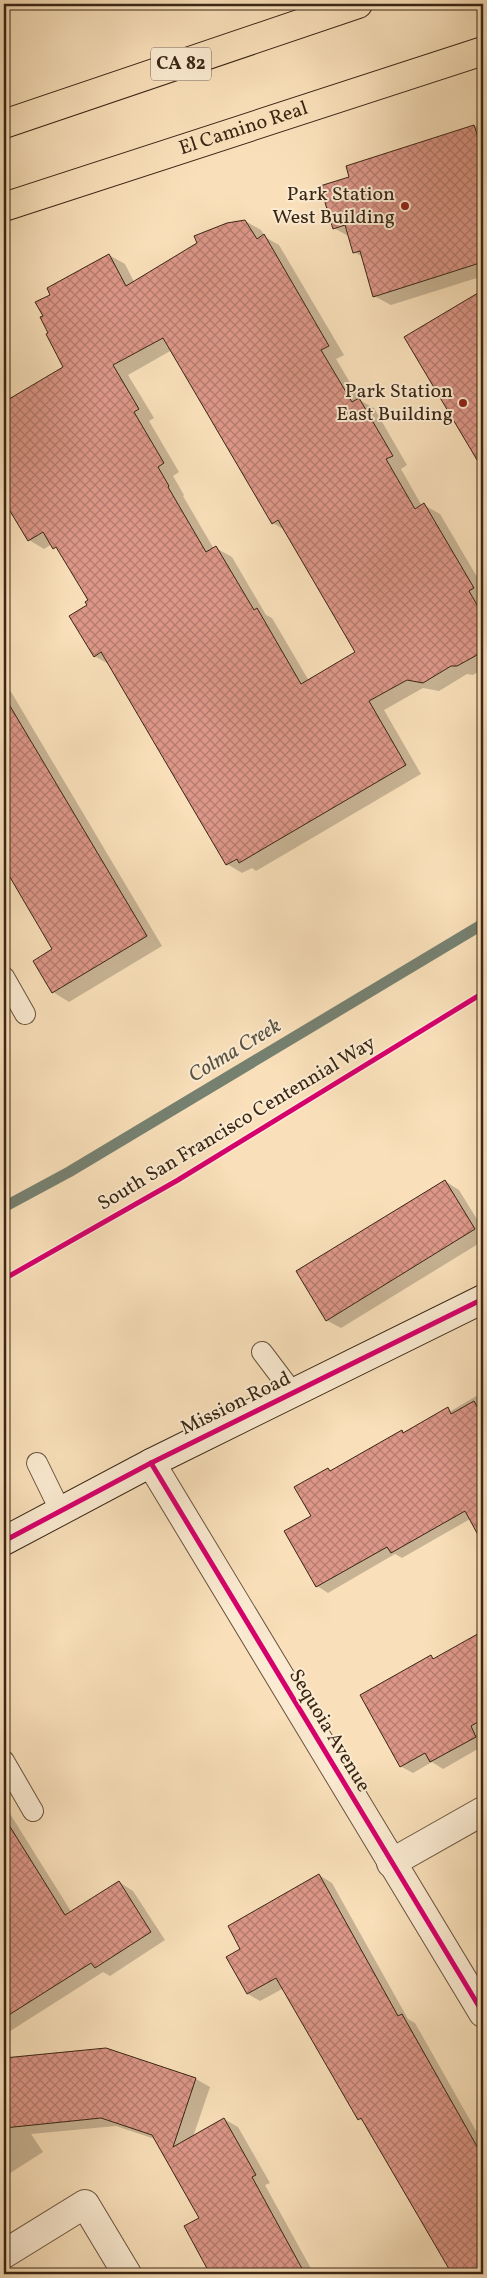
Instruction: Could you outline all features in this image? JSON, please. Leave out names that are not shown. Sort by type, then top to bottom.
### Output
[{"type":"main road","name":"CA 82","points":[[4,124],[358,4]]},
{"type":"main road","name":"El Camino Real","points":[[4,206],[483,51]]},
{"type":"street","name":"Mission Road","points":[[4,1541],[151,1463],[483,1299]]},
{"type":"street","name":"Sequoia Avenue","points":[[151,1463],[483,2013]]},
{"type":"street","points":[[391,1863],[483,1811]]},
{"type":"street","points":[[4,2254],[85,2204],[127,2274]]},
{"type":"lane","points":[[4,977],[25,1014]]},
{"type":"lane","points":[[262,1352],[294,1393]]},
{"type":"lane","points":[[37,1463],[60,1510]]},
{"type":"lane","points":[[4,1761],[33,1811]]},
{"type":"building","name":"Park Station West Building","points":[[474,125],[478,137],[483,135],[483,262],[373,297],[360,251],[353,253],[345,225],[333,229],[320,186],[349,177],[346,166]]},
{"type":"building","points":[[245,220],[257,239],[264,234],[329,346],[321,350],[352,402],[359,398],[393,456],[386,459],[415,509],[424,503],[474,588],[469,591],[483,615],[483,641],[477,655],[457,666],[451,666],[423,683],[407,680],[369,701],[406,765],[239,863],[237,859],[226,865],[101,652],[94,657],[69,616],[87,605],[85,602],[88,600],[56,547],[53,549],[43,532],[28,541],[10,511],[4,511],[4,402],[63,367],[46,334],[48,333],[40,317],[43,316],[35,302],[50,295],[47,288],[109,254],[126,286],[197,243],[194,236],[227,223]],"holes":[[[163,338],[272,524],[278,520],[355,652],[301,684],[257,608],[254,610],[216,546],[206,552],[158,467],[164,463],[134,412],[139,409],[113,365]]]},
{"type":"building","name":"Park Station East Building","points":[[483,290],[483,470],[404,337]]},
{"type":"building","points":[[4,696],[147,936],[52,993],[33,961],[52,949],[4,867]]},
{"type":"building","points":[[445,1180],[475,1229],[326,1321],[296,1271]]},
{"type":"building","points":[[474,1401],[483,1417],[483,1544],[465,1511],[391,1553],[387,1547],[316,1587],[284,1531],[311,1516],[294,1487],[328,1468],[330,1471],[402,1430],[403,1433],[448,1407],[451,1414]]},
{"type":"building","points":[[483,1631],[483,1719],[471,1726],[476,1737],[430,1762],[425,1753],[400,1767],[360,1695],[431,1655],[433,1659]]},
{"type":"building","points":[[4,1817],[65,1915],[119,1881],[151,1932],[95,1968],[91,1963],[4,2018]]},
{"type":"building","points":[[319,1874],[398,2016],[402,2014],[483,2157],[483,2274],[452,2274],[361,2118],[358,2120],[276,1978],[247,1994],[226,1957],[240,1949],[228,1926]]},
{"type":"building","points":[[106,2048],[196,2078],[173,2147],[224,2118],[256,2175],[252,2177],[305,2274],[210,2274],[184,2226],[199,2218],[152,2135],[101,2118],[4,2128],[4,2058]]},
{"type":"waterway","name":"Colma Creek","points":[[4,1207],[69,1172],[483,924]]},
{"type":"cycle path","name":"South San Francisco Centennial Way","points":[[4,1279],[178,1180],[483,993]]},
{"type":"cycle path","points":[[4,1541],[151,1463],[483,1299]]},
{"type":"cycle path","points":[[151,1463],[483,2013]]},
{"type":"place","name":"Park Station West Building","points":[[405,206]]},
{"type":"place","name":"Park Station East Building","points":[[463,403]]}]
